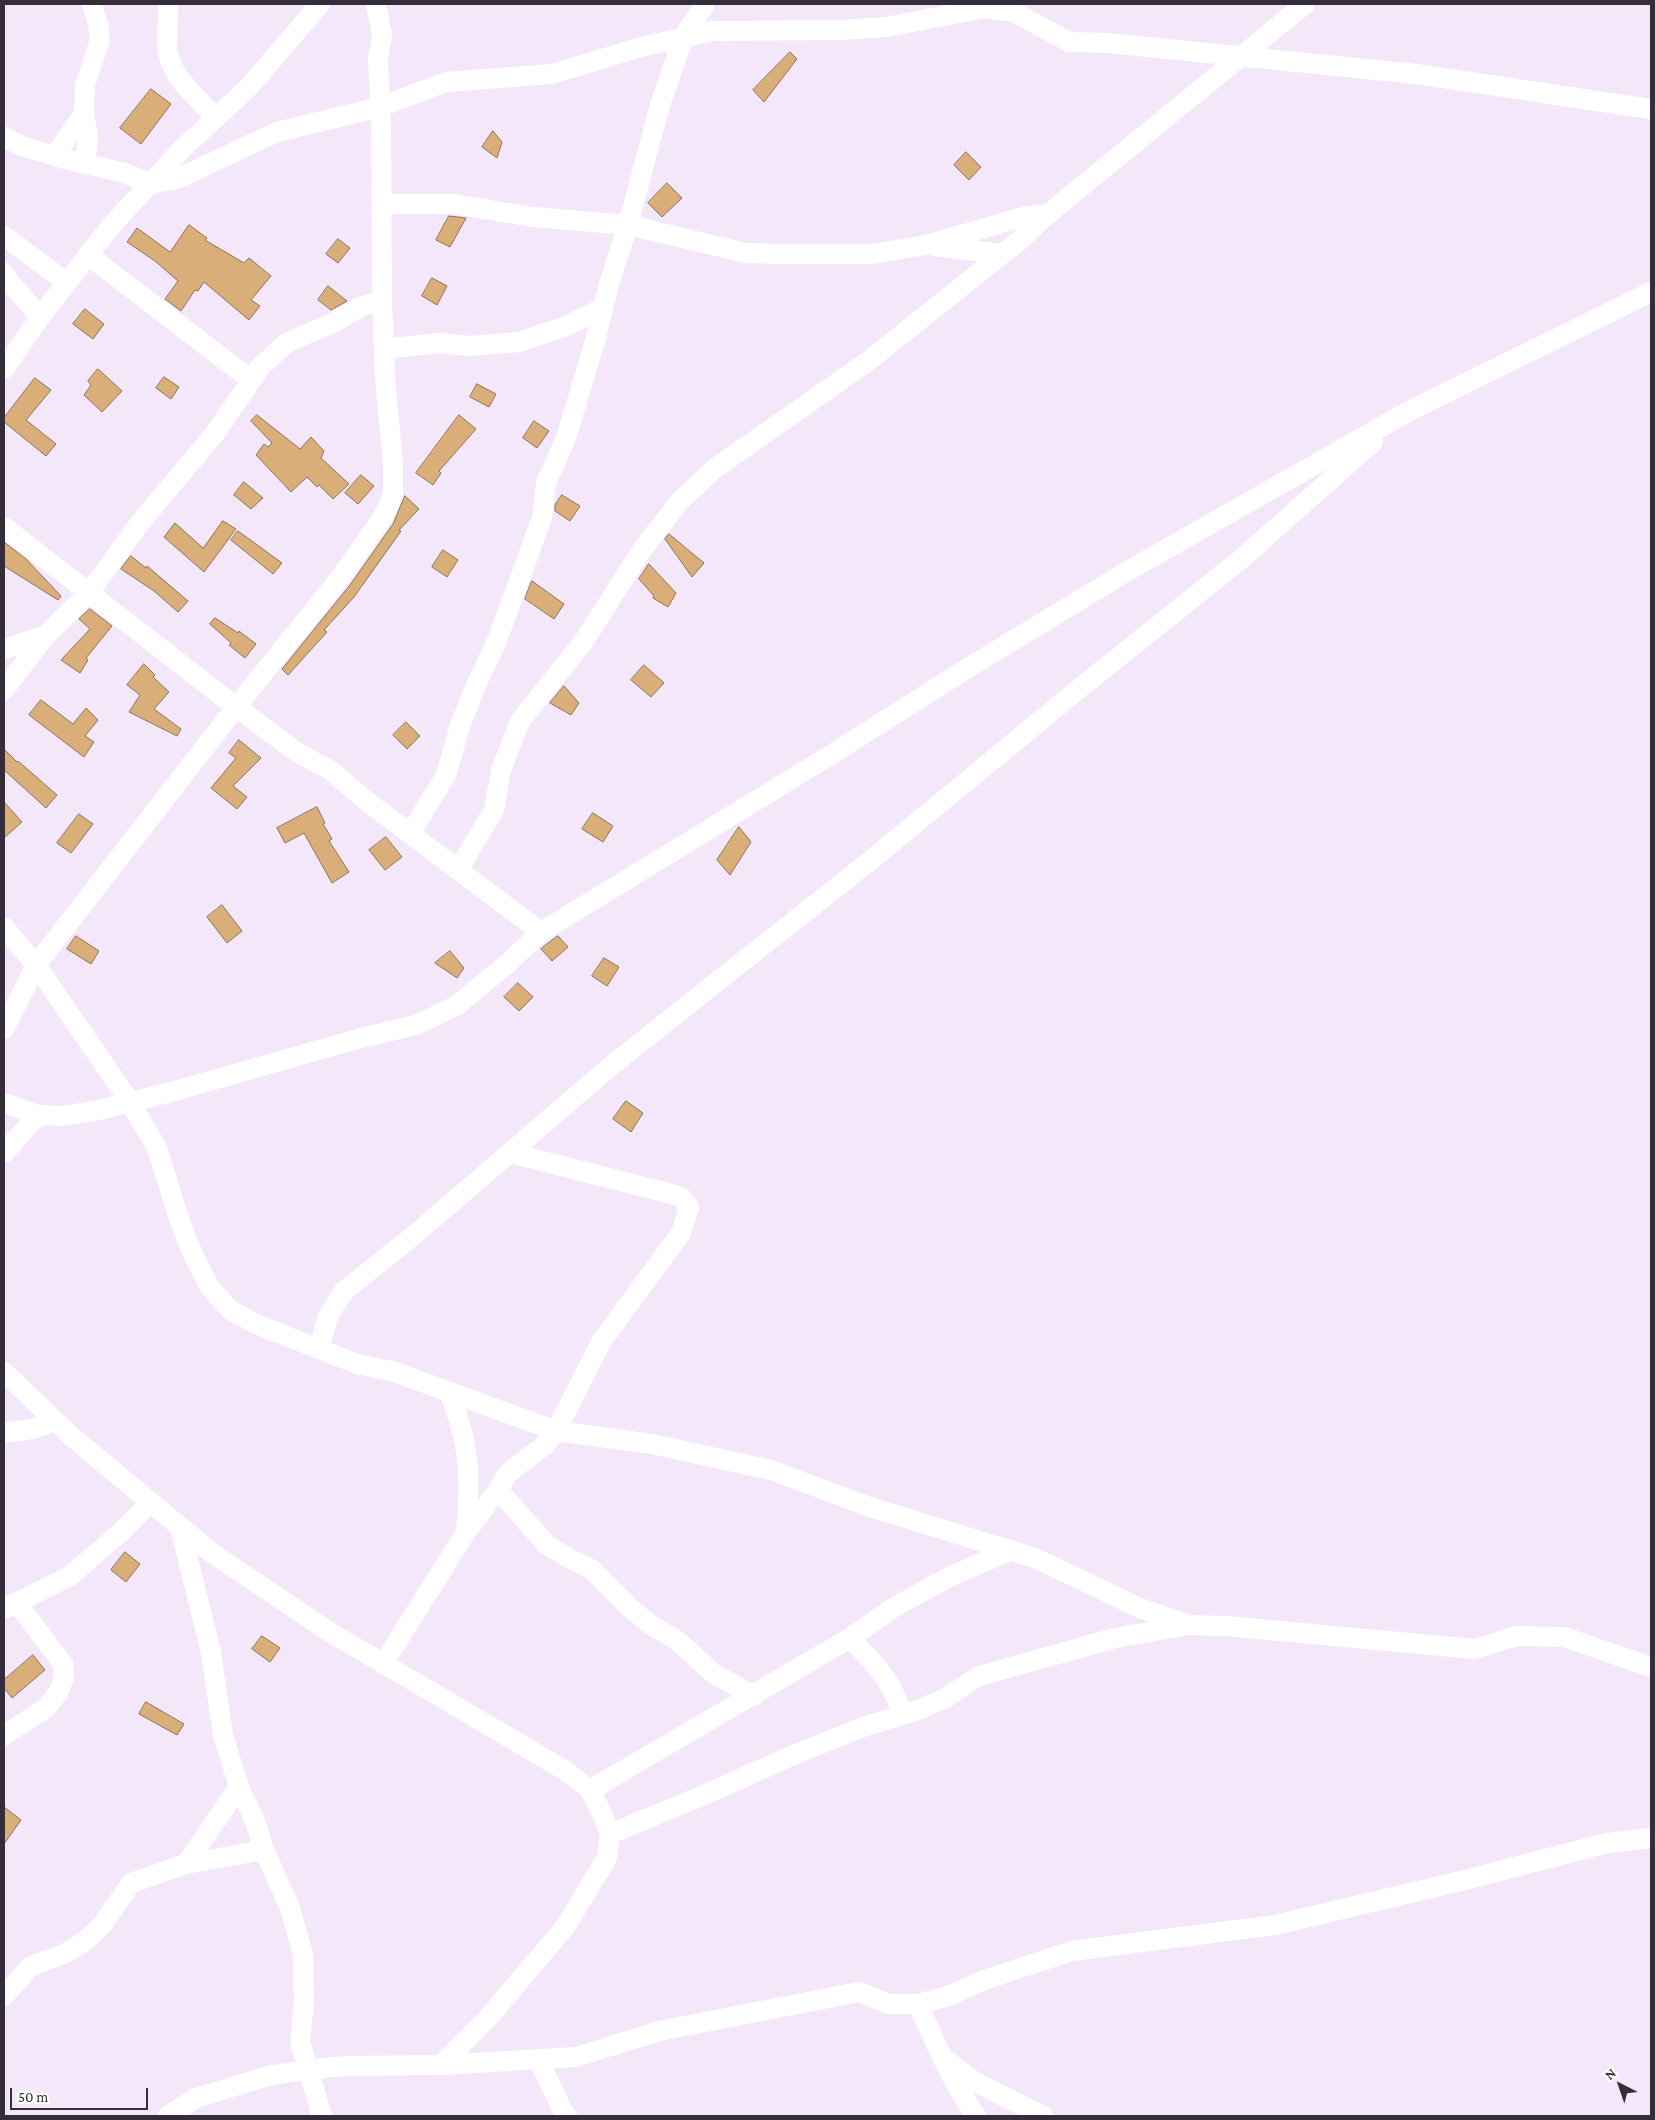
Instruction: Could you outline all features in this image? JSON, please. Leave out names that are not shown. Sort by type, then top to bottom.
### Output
[{"type":"street","points":[[84,163],[88,138],[84,114],[84,84],[100,40],[98,24],[92,4]]},
{"type":"street","points":[[168,4],[169,16],[166,44],[173,70],[216,118]]},
{"type":"street","points":[[4,369],[66,282],[111,226],[182,149],[249,87],[320,4]]},
{"type":"street","points":[[4,1029],[36,965],[340,578],[383,517],[393,495],[393,462],[382,300],[378,58],[382,36],[376,4]]},
{"type":"street","points":[[410,834],[446,774],[460,726],[476,685],[496,643],[520,580],[542,518],[546,483],[566,438],[628,225],[660,105],[684,36],[705,4]]},
{"type":"street","points":[[944,15],[966,4]]},
{"type":"street","points":[[458,870],[494,810],[501,770],[520,721],[584,641],[642,550],[679,502],[714,469],[867,362],[1002,254],[1048,214],[1305,4]]},
{"type":"street","points":[[4,137],[22,146],[125,173],[150,184],[178,179],[277,132],[380,107],[446,82],[552,74],[594,60],[684,36],[713,31],[839,30],[887,26],[984,8],[1014,12],[1070,42],[1108,43],[1416,74],[1651,109]]},
{"type":"street","points":[[55,156],[84,114]]},
{"type":"street","points":[[381,204],[453,204],[533,217],[628,225],[746,252],[873,254],[926,245],[1023,217],[1048,214]]},
{"type":"street","points":[[4,236],[66,282]]},
{"type":"street","points":[[926,245],[1002,254]]},
{"type":"street","points":[[88,255],[251,380]]},
{"type":"street","points":[[4,273],[40,317]]},
{"type":"street","points":[[4,1103],[38,1115],[63,1116],[130,1102],[416,1025],[456,1006],[507,964],[541,932],[1061,612],[1409,411],[1651,292]]},
{"type":"street","points":[[4,690],[46,635],[89,592],[139,524],[216,432],[261,366],[288,342],[331,324],[362,306],[382,300]]},
{"type":"street","points":[[384,349],[439,343],[469,346],[519,342],[564,327],[603,308]]},
{"type":"street","points":[[319,1349],[328,1316],[344,1292],[413,1236],[612,1065],[871,860],[1080,688],[1240,560],[1409,411]]},
{"type":"street","points":[[4,527],[236,708],[298,753],[330,770],[364,799],[541,932]]},
{"type":"street","points":[[4,649],[46,635]]},
{"type":"street","points":[[4,926],[36,965],[130,1102],[157,1148],[180,1222],[192,1252],[209,1286],[230,1310],[256,1324],[356,1364],[392,1371],[556,1431],[652,1444],[771,1470],[868,1506],[1034,1558],[1140,1608],[1189,1625]]},
{"type":"street","points":[[4,1153],[38,1115]]},
{"type":"street","points":[[383,1664],[466,1532],[498,1490],[508,1473],[545,1445],[556,1431],[601,1342],[681,1233],[689,1208],[681,1197],[668,1192],[510,1153]]},
{"type":"street","points":[[4,1372],[56,1421],[212,1552],[328,1631],[566,1771],[590,1790],[610,1834],[607,1858],[565,1927],[488,2018],[441,2065]]},
{"type":"street","points":[[449,1392],[461,1422],[468,1460],[470,1493],[466,1532]]},
{"type":"street","points":[[4,1433],[32,1430],[56,1421]]},
{"type":"street","points":[[498,1490],[547,1545],[570,1560],[591,1569],[631,1609],[650,1624],[679,1642],[712,1673],[754,1696]]},
{"type":"street","points":[[4,1734],[46,1708],[58,1694],[64,1678],[63,1664],[11,1606],[70,1576],[121,1532],[151,1502]]},
{"type":"street","points":[[180,1526],[211,1652],[223,1735],[239,1787],[255,1821],[264,1850],[290,1908],[303,1954],[304,2000],[300,2042],[322,2116]]},
{"type":"street","points":[[590,1790],[674,1739],[754,1696],[850,1638],[893,1608],[947,1578],[1011,1550]]},
{"type":"street","points":[[610,1834],[808,1749],[863,1727],[948,1698],[980,1676],[1116,1638],[1189,1625],[1226,1626],[1474,1649],[1517,1636],[1564,1637],[1651,1668]]},
{"type":"street","points":[[850,1638],[882,1672],[899,1704],[902,1715]]},
{"type":"street","points":[[186,1864],[239,1787]]},
{"type":"street","points":[[168,2116],[196,2098],[268,2076],[309,2069],[347,2066],[441,2065],[576,2057],[659,2031],[859,1992],[889,2004],[918,2004],[948,1996],[987,1978],[1072,1951],[1275,1926],[1607,1843],[1651,1838]]},
{"type":"street","points":[[4,1996],[31,1966],[66,1953],[85,1941],[103,1924],[131,1883],[186,1864],[264,1850]]},
{"type":"street","points":[[918,2004],[940,2054],[963,2097],[976,2116]]},
{"type":"street","points":[[940,2054],[972,2080],[1043,2116]]},
{"type":"street","points":[[538,2059],[567,2116]]},
{"type":"building","points":[[790,52],[797,59],[764,102],[753,90]]},
{"type":"building","points":[[151,89],[171,104],[141,144],[120,128]]},
{"type":"building","points":[[493,131],[502,142],[497,158],[482,147]]},
{"type":"building","points":[[966,152],[981,167],[969,180],[954,165]]},
{"type":"building","points":[[667,183],[682,198],[662,217],[648,203]]},
{"type":"building","points":[[449,216],[466,218],[450,247],[436,240]]},
{"type":"building","points":[[189,225],[207,238],[205,240],[244,263],[249,258],[271,276],[251,300],[260,306],[249,320],[204,282],[198,291],[195,290],[181,311],[165,299],[178,281],[155,261],[127,242],[137,228],[170,252]]},
{"type":"building","points":[[338,239],[350,248],[338,263],[326,254]]},
{"type":"building","points":[[432,278],[447,286],[437,305],[422,296]]},
{"type":"building","points":[[328,286],[347,301],[331,310],[318,300]]},
{"type":"building","points":[[85,309],[104,324],[93,339],[73,324]]},
{"type":"building","points":[[98,369],[122,391],[102,412],[84,395],[91,385],[88,381]]},
{"type":"building","points":[[164,377],[179,387],[171,399],[156,388]]},
{"type":"building","points":[[35,378],[51,390],[26,420],[56,444],[46,456],[4,422],[4,418]]},
{"type":"building","points":[[477,384],[496,394],[489,407],[470,397]]},
{"type":"building","points":[[257,415],[300,449],[311,437],[324,451],[321,458],[349,484],[333,499],[319,485],[317,487],[307,477],[291,492],[256,455],[264,444],[268,447],[272,443],[251,421]]},
{"type":"building","points":[[459,415],[476,429],[439,471],[441,473],[433,485],[416,473]]},
{"type":"building","points":[[534,421],[549,431],[537,448],[523,438]]},
{"type":"building","points":[[361,475],[374,486],[358,504],[345,493]]},
{"type":"building","points":[[244,482],[263,498],[251,509],[234,495]]},
{"type":"building","points":[[562,495],[580,506],[570,521],[555,511],[555,505]]},
{"type":"building","points":[[405,496],[419,509],[399,530],[401,531],[354,597],[324,630],[327,632],[288,675],[282,669],[350,585],[393,524]]},
{"type":"building","points":[[223,521],[236,529],[204,572],[164,537],[175,523],[203,548]]},
{"type":"building","points":[[238,531],[282,563],[273,574],[231,540]]},
{"type":"building","points":[[669,534],[704,563],[692,577],[665,539]]},
{"type":"building","points":[[4,542],[26,559],[61,596],[58,600],[4,566]]},
{"type":"building","points":[[443,550],[458,560],[447,577],[432,567]]},
{"type":"building","points":[[131,556],[146,568],[147,566],[188,601],[178,612],[154,591],[121,569]]},
{"type":"building","points":[[649,564],[676,593],[668,607],[653,598],[654,596],[639,579]]},
{"type":"building","points":[[532,581],[564,604],[554,619],[525,599]]},
{"type":"building","points":[[90,609],[112,626],[86,658],[88,660],[80,673],[61,660],[90,629],[79,619]]},
{"type":"building","points":[[215,618],[238,633],[239,631],[256,644],[245,658],[229,645],[231,643],[210,624]]},
{"type":"building","points":[[144,664],[155,675],[153,677],[169,692],[154,709],[181,729],[177,736],[129,712],[140,695],[127,685]]},
{"type":"building","points":[[644,665],[664,683],[651,697],[631,680]]},
{"type":"building","points":[[564,686],[579,703],[571,715],[550,703]]},
{"type":"building","points":[[41,700],[73,724],[86,708],[98,720],[85,736],[94,742],[84,757],[29,715]]},
{"type":"building","points":[[406,722],[420,736],[407,749],[393,735]]},
{"type":"building","points":[[239,740],[261,758],[233,786],[247,797],[237,809],[211,788],[236,758],[229,753]]},
{"type":"building","points":[[4,749],[57,795],[46,808],[4,770]]},
{"type":"building","points":[[4,802],[22,822],[4,838]]},
{"type":"building","points":[[317,807],[325,823],[323,824],[332,839],[329,841],[349,872],[332,883],[304,833],[285,843],[277,828]]},
{"type":"building","points":[[593,813],[613,826],[603,842],[582,829]]},
{"type":"building","points":[[79,814],[93,824],[71,853],[57,843]]},
{"type":"building","points":[[739,827],[751,842],[730,875],[717,860]]},
{"type":"building","points":[[386,837],[402,857],[385,870],[369,850]]},
{"type":"building","points":[[222,905],[242,931],[227,943],[207,917]]},
{"type":"building","points":[[76,936],[99,951],[91,964],[67,949]]},
{"type":"building","points":[[558,936],[568,947],[552,961],[541,949]]},
{"type":"building","points":[[450,951],[464,968],[457,978],[435,963]]},
{"type":"building","points":[[604,958],[619,967],[607,986],[592,976]]},
{"type":"building","points":[[518,983],[533,997],[519,1011],[504,997]]},
{"type":"building","points":[[626,1101],[643,1113],[631,1132],[613,1119]]},
{"type":"building","points":[[125,1552],[140,1564],[126,1582],[111,1570]]},
{"type":"building","points":[[262,1636],[280,1648],[270,1662],[252,1649]]},
{"type":"building","points":[[33,1655],[45,1670],[12,1698],[4,1688],[4,1680]]},
{"type":"building","points":[[146,1702],[184,1724],[177,1735],[139,1714]]},
{"type":"building","points":[[4,1807],[21,1820],[4,1844]]}]
